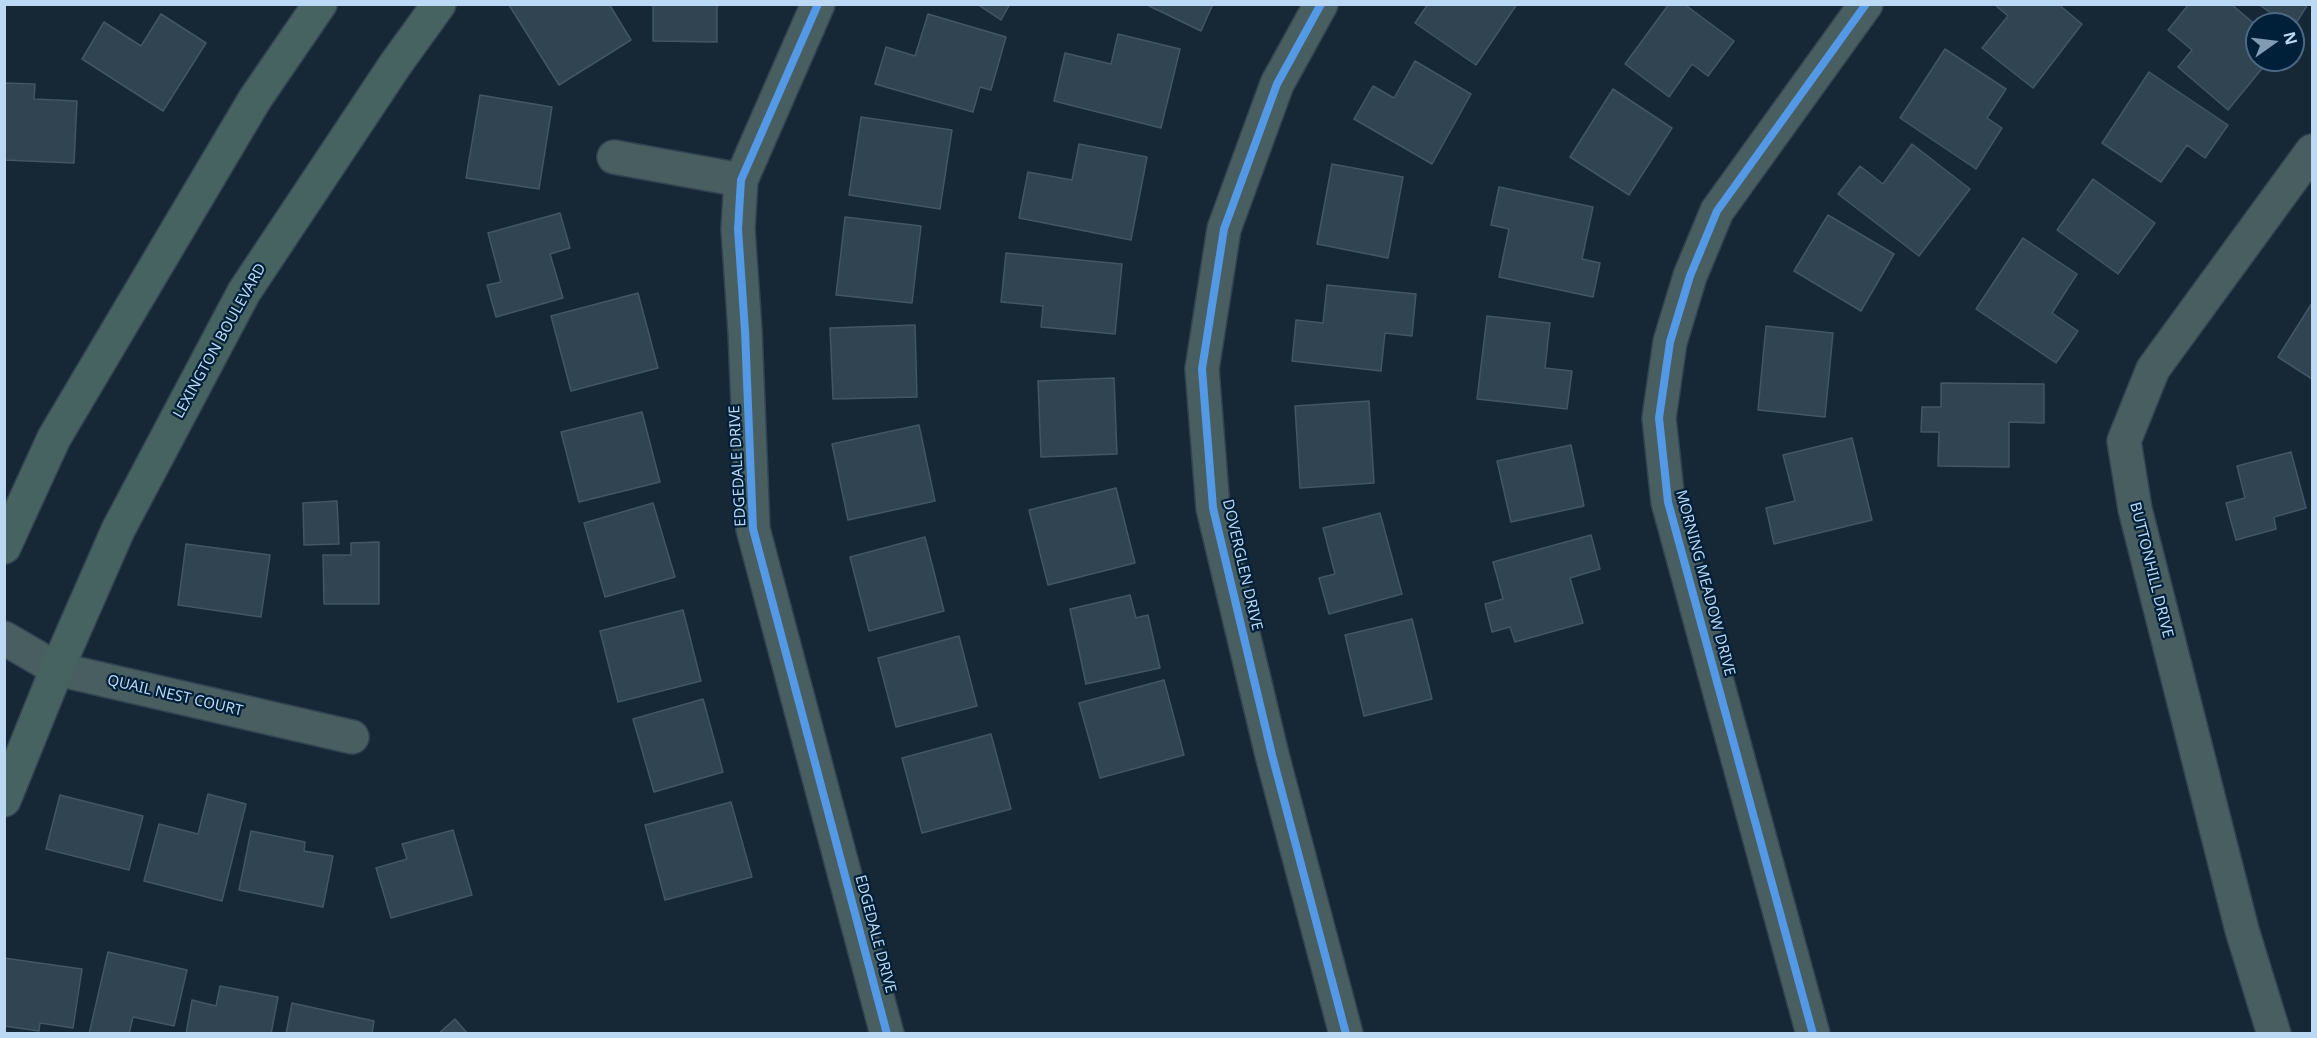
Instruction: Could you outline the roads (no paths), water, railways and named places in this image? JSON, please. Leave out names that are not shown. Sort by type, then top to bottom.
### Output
[{"type":"street","points":[[4,546],[60,428],[255,99],[320,4]]},
{"type":"street","name":"LEXINGTON BOULEVARD","points":[[4,800],[57,669],[118,530],[244,292],[395,65],[439,4]]},
{"type":"street","name":"EDGEDALE DRIVE","points":[[818,4],[741,180],[738,229],[745,331],[753,529],[887,1034]]},
{"type":"street","name":"DOVERGLEN DRIVE","points":[[1321,4],[1277,84],[1224,229],[1202,369],[1213,508],[1272,755],[1346,1034]]},
{"type":"street","name":"MORNING MEADOW DRIVE","points":[[1813,1034],[1668,502],[1659,418],[1670,342],[1690,276],[1717,211],[1866,4]]},
{"type":"street","name":"BUTTONHILL DRIVE","points":[[2274,1034],[2242,930],[2141,531],[2124,441],[2153,369],[2313,151]]},
{"type":"street","points":[[614,157],[741,180]]},
{"type":"street","name":"QUAIL NEST COURT","points":[[4,638],[57,669],[352,737]]}]
